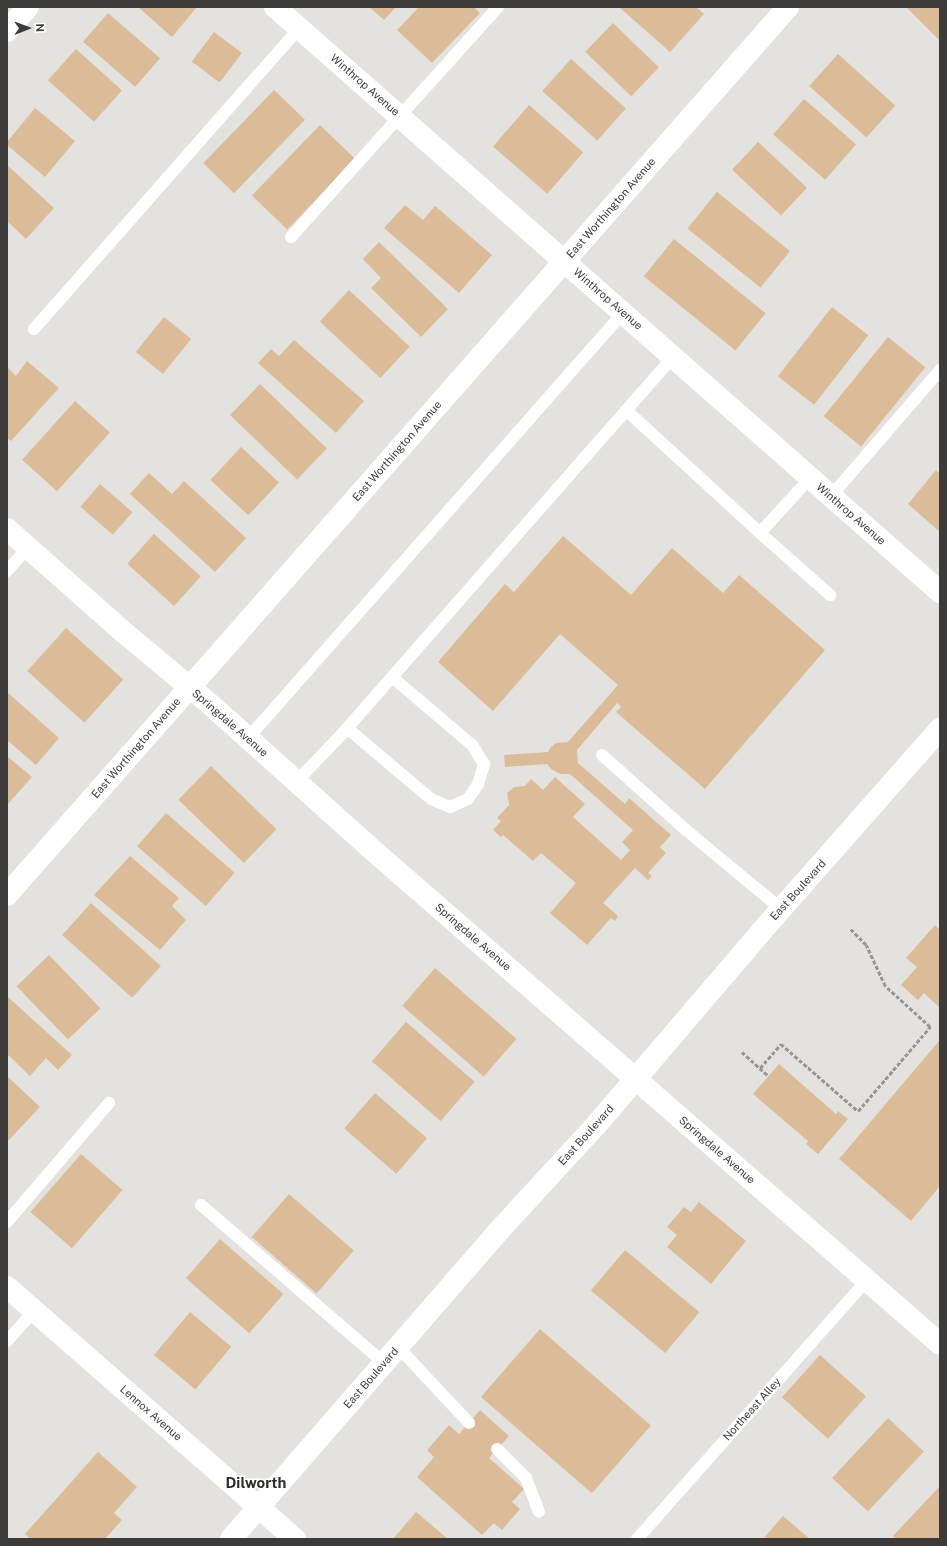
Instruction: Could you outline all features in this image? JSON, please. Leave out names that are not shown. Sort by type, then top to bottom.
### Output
[{"type":"street","points":[[7,31],[28,7]]},
{"type":"street","name":"Winthrop Avenue","points":[[275,7],[940,592]]},
{"type":"street","name":"East Worthington Avenue","points":[[7,895],[788,7]]},
{"type":"street","name":"Springdale Avenue","points":[[7,529],[121,630],[248,738],[296,782],[635,1079],[868,1279],[940,1344]]},
{"type":"street","name":"East Boulevard","points":[[231,1539],[940,729]]},
{"type":"street","name":"Lennox Avenue","points":[[7,1287],[295,1539]]},
{"type":"lane","points":[[291,237],[498,7]]},
{"type":"lane","points":[[34,329],[299,28]]},
{"type":"lane","points":[[248,738],[623,312]]},
{"type":"lane","points":[[296,782],[347,728],[673,357]]},
{"type":"lane","points":[[831,496],[940,370]]},
{"type":"lane","points":[[626,410],[830,595]]},
{"type":"lane","points":[[760,533],[810,478]]},
{"type":"lane","points":[[7,571],[28,548]]},
{"type":"lane","points":[[347,728],[431,798],[450,807],[468,799],[478,784],[484,764],[472,745],[392,677]]},
{"type":"lane","points":[[602,754],[686,830],[781,909]]},
{"type":"lane","points":[[7,1222],[109,1103]]},
{"type":"lane","points":[[201,1205],[384,1363]]},
{"type":"lane","name":"Northeast Alley","points":[[637,1539],[868,1279]]},
{"type":"lane","points":[[7,1341],[34,1311]]},
{"type":"lane","points":[[398,1347],[469,1423]]},
{"type":"lane","points":[[497,1449],[526,1478],[539,1512]]},
{"type":"path","points":[[760,1068],[781,1044],[858,1111],[930,1027],[885,986],[866,945],[850,929]]},
{"type":"path","points":[[742,1052],[768,1076]]},
{"type":"building","points":[[138,7],[197,7],[172,37]]},
{"type":"building","points":[[369,7],[396,7],[384,20]]},
{"type":"building","points":[[419,7],[474,7],[480,13],[432,63],[397,30]]},
{"type":"building","points":[[619,7],[696,7],[704,14],[670,52]]},
{"type":"building","points":[[906,7],[940,7],[940,41]]},
{"type":"building","points":[[108,13],[160,58],[135,87],[83,42]]},
{"type":"building","points":[[613,23],[659,67],[631,96],[585,52]]},
{"type":"building","points":[[214,32],[242,53],[220,83],[192,62]]},
{"type":"building","points":[[76,49],[122,90],[94,122],[48,80]]},
{"type":"building","points":[[838,54],[895,106],[866,137],[809,86]]},
{"type":"building","points":[[571,59],[626,109],[597,140],[542,91]]},
{"type":"building","points":[[274,90],[305,120],[234,193],[203,163]]},
{"type":"building","points":[[804,99],[856,144],[825,180],[773,134]]},
{"type":"building","points":[[529,105],[583,152],[547,194],[493,147]]},
{"type":"building","points":[[35,108],[75,141],[45,177],[7,145],[7,142]]},
{"type":"building","points":[[320,125],[355,159],[287,230],[252,195]]},
{"type":"building","points":[[758,142],[807,188],[781,215],[732,170]]},
{"type":"building","points":[[7,165],[54,208],[26,239],[7,221]]},
{"type":"building","points":[[717,192],[790,251],[760,288],[687,229]]},
{"type":"building","points":[[405,205],[423,220],[435,206],[492,255],[459,293],[384,228]]},
{"type":"building","points":[[674,239],[766,313],[735,351],[644,276]]},
{"type":"building","points":[[379,242],[448,309],[421,337],[371,288],[381,278],[363,259]]},
{"type":"building","points":[[349,290],[410,347],[380,378],[320,321]]},
{"type":"building","points":[[832,307],[868,335],[814,405],[778,376]]},
{"type":"building","points":[[164,317],[191,339],[163,374],[136,352]]},
{"type":"building","points":[[888,337],[925,367],[861,446],[824,416]]},
{"type":"building","points":[[294,340],[364,401],[336,433],[258,363],[271,349],[279,356]]},
{"type":"building","points":[[27,361],[59,388],[11,441],[7,438],[7,367],[16,376]]},
{"type":"building","points":[[260,384],[327,449],[297,480],[230,415]]},
{"type":"building","points":[[75,401],[110,432],[57,491],[22,460]]},
{"type":"building","points":[[241,447],[279,482],[248,515],[210,480]]},
{"type":"building","points":[[936,470],[940,474],[940,532],[908,504]]},
{"type":"building","points":[[149,473],[172,494],[184,481],[246,538],[215,572],[130,494]]},
{"type":"building","points":[[100,484],[132,512],[113,535],[80,507]]},
{"type":"building","points":[[154,534],[201,576],[174,606],[127,564]]},
{"type":"building","points":[[563,536],[631,595],[672,548],[723,593],[739,575],[825,650],[705,789],[616,712],[621,707],[617,703],[577,750],[578,763],[625,804],[629,798],[671,835],[660,847],[666,853],[648,873],[652,876],[648,880],[635,868],[603,903],[618,916],[615,921],[611,918],[587,945],[550,913],[576,883],[541,853],[533,861],[503,835],[501,837],[493,830],[501,821],[497,818],[509,805],[507,793],[514,787],[525,786],[531,779],[543,790],[555,777],[585,804],[573,817],[621,860],[630,850],[622,842],[633,830],[570,774],[560,774],[551,769],[547,764],[505,767],[504,755],[548,752],[556,743],[568,742],[618,685],[560,634],[493,711],[438,662],[505,584],[514,592]]},
{"type":"building","points":[[66,628],[123,680],[84,723],[27,671]]},
{"type":"building","points":[[7,692],[59,738],[36,765],[7,740]]},
{"type":"building","points":[[7,756],[32,777],[7,805]]},
{"type":"building","points":[[211,766],[276,829],[244,863],[178,800]]},
{"type":"building","points":[[166,813],[235,873],[206,906],[137,846]]},
{"type":"building","points":[[130,856],[179,898],[172,906],[186,920],[160,950],[94,895]]},
{"type":"building","points":[[91,903],[161,966],[132,998],[62,935]]},
{"type":"building","points":[[935,925],[940,930],[940,1008],[924,993],[918,1000],[901,985],[917,967],[906,958]]},
{"type":"building","points":[[49,955],[100,1008],[68,1039],[17,986]]},
{"type":"building","points":[[435,968],[517,1039],[484,1077],[402,1006]]},
{"type":"building","points":[[8,997],[72,1055],[58,1070],[46,1058],[30,1076],[7,1054]]},
{"type":"building","points":[[406,1022],[475,1082],[441,1121],[372,1061]]},
{"type":"building","points":[[939,1041],[940,1186],[911,1221],[839,1159]]},
{"type":"building","points":[[779,1064],[836,1114],[838,1111],[848,1119],[818,1154],[806,1144],[808,1141],[753,1094]]},
{"type":"building","points":[[7,1076],[40,1107],[7,1142]]},
{"type":"building","points":[[375,1093],[427,1138],[396,1174],[344,1128]]},
{"type":"building","points":[[81,1154],[123,1190],[72,1248],[30,1212]]},
{"type":"building","points":[[289,1194],[354,1250],[317,1293],[252,1237]]},
{"type":"building","points":[[699,1202],[746,1241],[711,1284],[667,1247],[677,1235],[667,1227],[684,1207],[691,1212]]},
{"type":"building","points":[[220,1239],[283,1294],[249,1333],[186,1278]]},
{"type":"building","points":[[625,1250],[699,1312],[665,1353],[591,1291]]},
{"type":"building","points":[[190,1312],[231,1347],[195,1390],[154,1355]]},
{"type":"building","points":[[540,1329],[651,1425],[592,1493],[481,1397]]},
{"type":"building","points":[[820,1355],[866,1396],[828,1439],[782,1397]]},
{"type":"building","points":[[480,1410],[509,1436],[489,1458],[524,1489],[512,1502],[520,1509],[502,1530],[494,1523],[482,1535],[417,1477],[434,1457],[427,1450],[449,1425],[459,1434]]},
{"type":"building","points":[[888,1418],[924,1451],[868,1511],[832,1478]]},
{"type":"building","points":[[98,1452],[137,1487],[114,1513],[122,1520],[105,1539],[30,1539],[25,1534]]},
{"type":"building","points":[[940,1486],[940,1539],[896,1539],[893,1536]]},
{"type":"building","points":[[416,1512],[448,1539],[393,1539]]},
{"type":"building","points":[[783,1516],[810,1539],[763,1539]]},
{"type":"district","name":"Dilworth","points":[[256,1483]]}]
